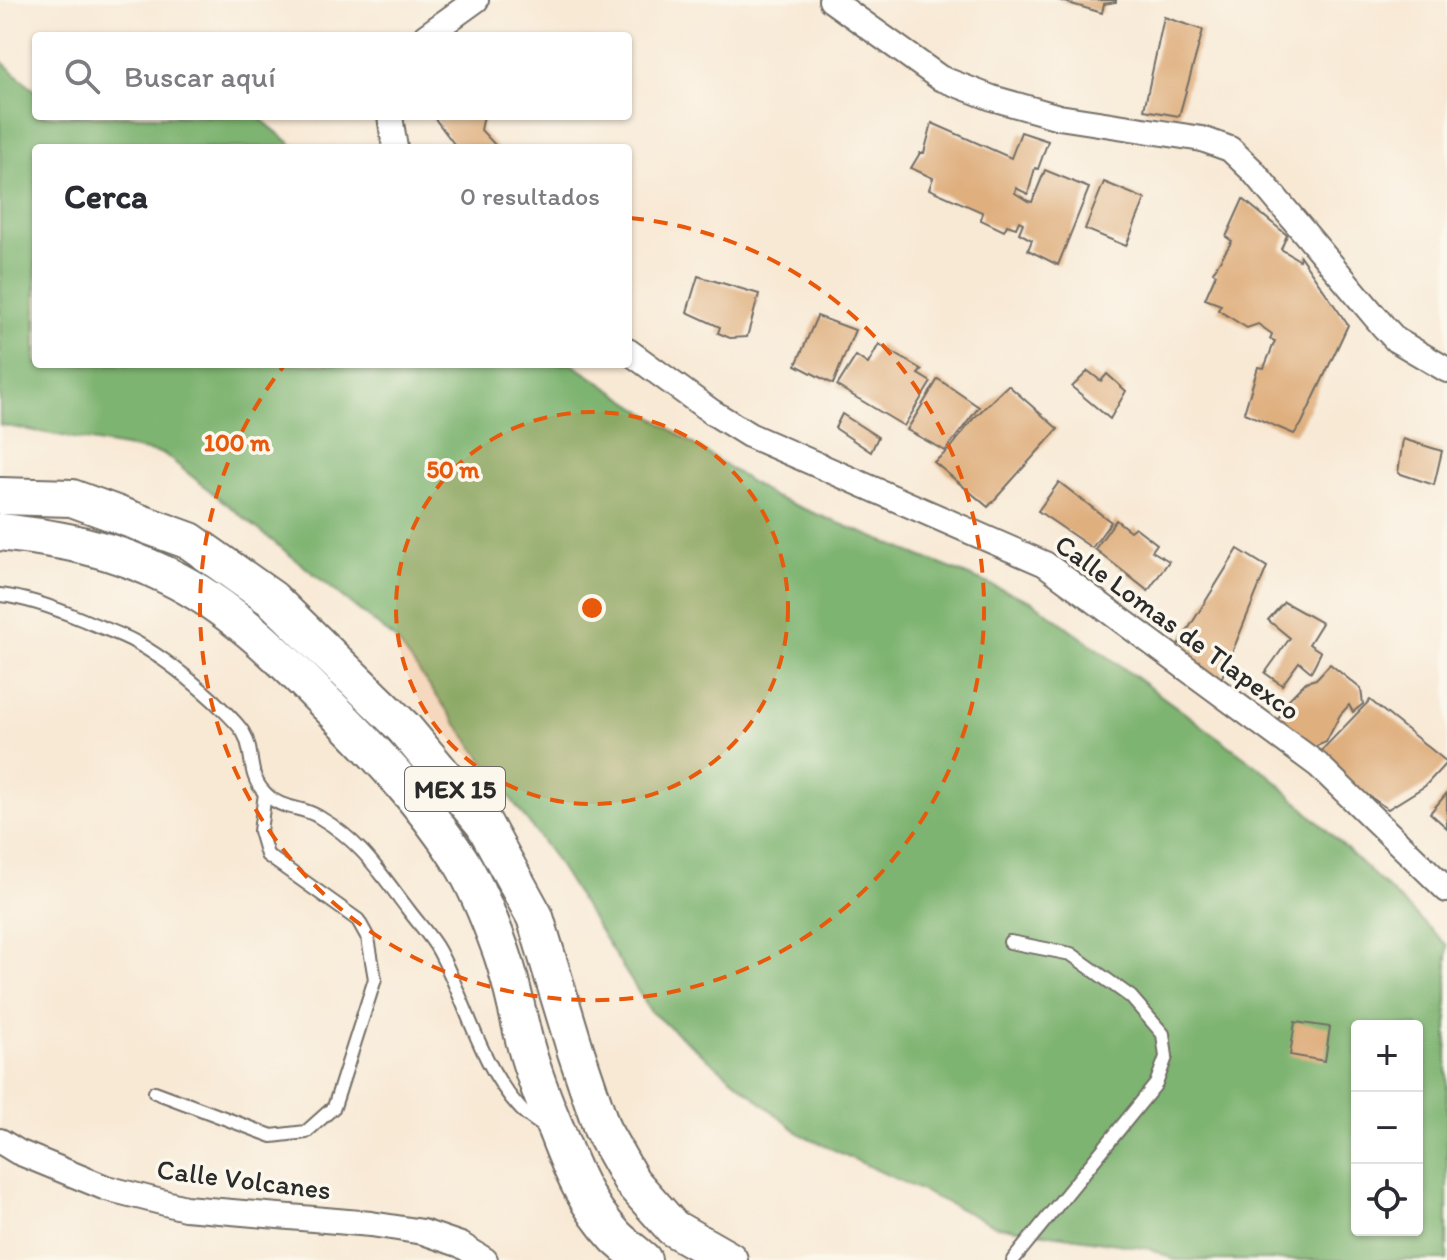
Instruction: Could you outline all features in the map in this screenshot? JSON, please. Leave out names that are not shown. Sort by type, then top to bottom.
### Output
[{"type":"main road","name":"MEX 15","points":[[0,496],[72,498],[190,541],[272,599],[404,728],[484,824],[535,917],[602,1129],[632,1182],[673,1228],[729,1260]]},
{"type":"main road","name":"MEX 15","points":[[0,532],[87,545],[132,559],[171,577],[258,636],[361,737],[432,822],[460,861],[483,904],[501,952],[540,1092],[574,1176],[590,1205],[617,1238],[643,1260]]},
{"type":"street","points":[[432,32],[476,0]]},
{"type":"street","points":[[831,0],[940,78],[992,98],[1059,117],[1202,139],[1230,149],[1252,170],[1396,340],[1447,370]]},
{"type":"street","points":[[391,120],[394,144]]},
{"type":"street","name":"Calle Lomas de Tlapexco","points":[[632,354],[749,435],[1045,564],[1318,765],[1447,890]]},
{"type":"street","name":"Calle Volcanes","points":[[0,1141],[18,1152],[106,1188],[185,1208],[371,1224],[423,1232],[461,1245],[485,1260]]},
{"type":"lane","points":[[0,595],[21,597],[135,642],[186,676],[224,711],[244,733],[253,776],[265,793],[279,805],[316,814],[361,848],[439,950],[497,1079],[521,1110],[559,1137]]},
{"type":"lane","points":[[155,1092],[272,1136],[306,1132],[334,1107],[375,979],[368,938],[358,920],[267,855],[260,831],[265,793]]},
{"type":"lane","points":[[1010,942],[1071,954],[1131,997],[1163,1034],[1166,1057],[1156,1084],[1013,1260]]},
{"type":"green space","points":[[0,60],[32,88],[32,120],[262,120],[291,144],[32,144],[32,368],[578,368],[772,496],[1033,602],[1268,774],[1447,945],[1447,1260],[1175,1260],[1151,1249],[996,1226],[800,1134],[651,1012],[552,855],[395,639],[164,454],[0,425]]},
{"type":"building","points":[[1058,0],[1116,2],[1104,4],[1102,13]]},
{"type":"building","points":[[1164,17],[1203,30],[1179,116],[1144,110]]},
{"type":"building","points":[[436,120],[483,120],[481,130],[494,144],[454,144]]},
{"type":"building","points":[[932,123],[1011,158],[1021,132],[1048,141],[1038,169],[1035,168],[1028,194],[1016,188],[1015,193],[1032,202],[1045,170],[1089,188],[1058,265],[1028,250],[1032,240],[1019,233],[1023,223],[1019,221],[1016,228],[1007,225],[1004,231],[981,220],[982,212],[929,189],[933,178],[911,168],[920,153],[924,153]]},
{"type":"building","points":[[1104,182],[1145,199],[1126,246],[1085,229]]},
{"type":"building","points":[[1243,199],[1287,235],[1281,249],[1299,260],[1300,256],[1348,325],[1294,434],[1244,413],[1258,367],[1264,368],[1275,341],[1270,339],[1272,334],[1258,324],[1247,328],[1218,310],[1221,305],[1205,299],[1216,274],[1213,272],[1232,241],[1226,237]]},
{"type":"building","points":[[698,276],[759,294],[747,337],[730,338],[718,333],[720,327],[687,312]]},
{"type":"building","points":[[817,316],[855,330],[833,384],[796,365]]},
{"type":"building","points":[[879,344],[922,370],[918,374],[931,382],[904,426],[837,386],[856,356],[868,364]]},
{"type":"building","points":[[1088,371],[1101,381],[1107,374],[1126,391],[1110,419],[1072,387]]},
{"type":"building","points":[[938,379],[979,407],[945,451],[907,430]]},
{"type":"building","points":[[1008,385],[1058,429],[988,507],[934,462],[950,449],[973,419]]},
{"type":"building","points":[[842,414],[878,437],[871,452],[835,428]]},
{"type":"building","points":[[1403,439],[1442,451],[1434,485],[1398,473]]},
{"type":"building","points":[[1059,482],[1111,522],[1092,548],[1038,511]]},
{"type":"building","points":[[1116,520],[1130,531],[1135,527],[1157,544],[1152,551],[1169,561],[1148,591],[1095,549]]},
{"type":"building","points":[[1238,549],[1267,567],[1220,682],[1174,652]]},
{"type":"building","points":[[1284,602],[1322,623],[1309,644],[1321,652],[1311,672],[1299,662],[1282,685],[1265,673],[1290,638],[1268,620]]},
{"type":"building","points":[[1330,664],[1361,689],[1363,704],[1353,712],[1349,705],[1326,742],[1312,748],[1275,722],[1289,707],[1286,702]]},
{"type":"building","points":[[1370,700],[1447,762],[1425,786],[1388,809],[1314,758]]},
{"type":"building","points":[[1447,793],[1447,828],[1430,813]]},
{"type":"building","points":[[1295,1022],[1330,1027],[1325,1061],[1290,1055]]}]
